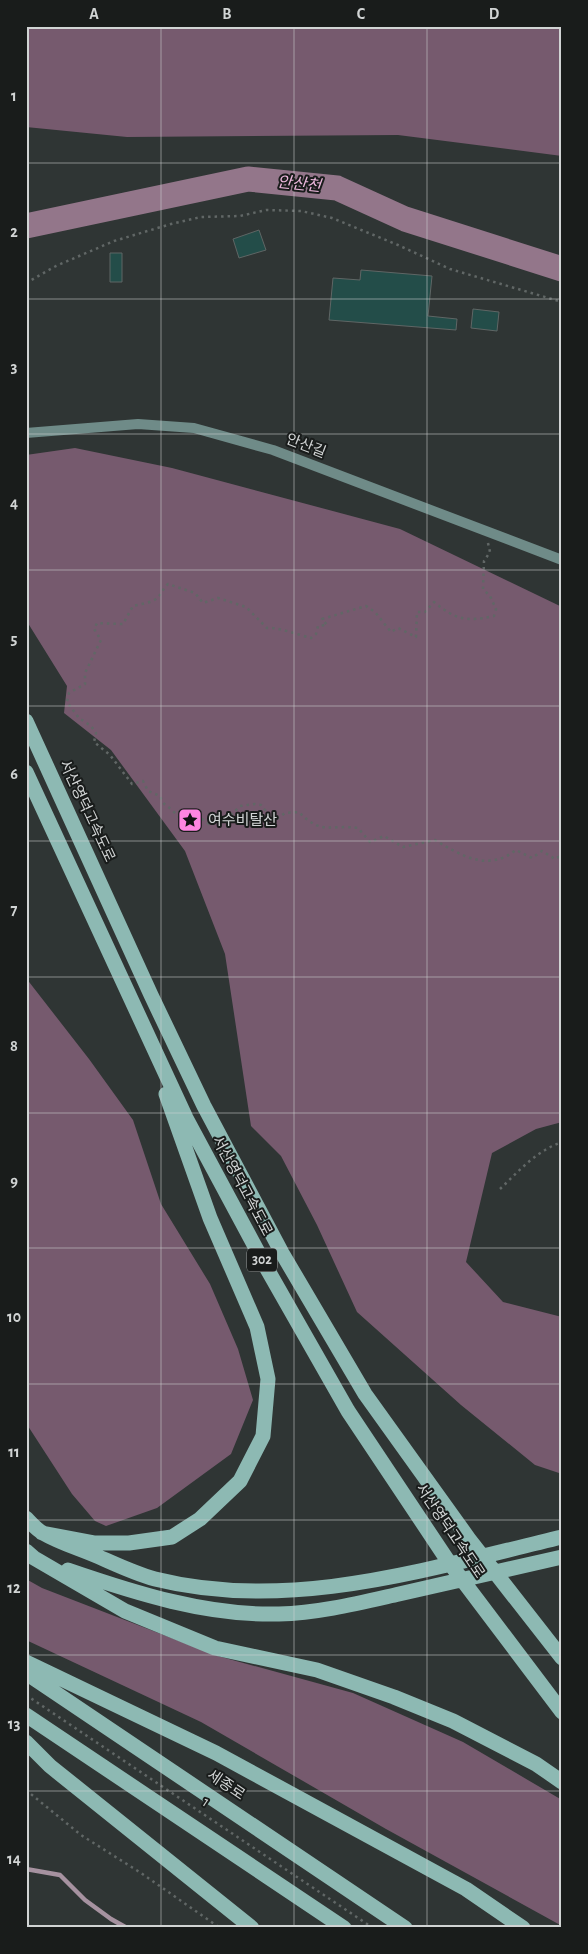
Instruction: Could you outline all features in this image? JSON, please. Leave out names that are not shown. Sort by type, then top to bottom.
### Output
[{"type":"highway","name":"서산영덕고속도로","points":[[26,721],[200,1097],[282,1253],[365,1394],[469,1539],[562,1658]]},
{"type":"highway","name":"서산영덕고속도로","points":[[26,772],[191,1127],[266,1267],[348,1411],[448,1561],[562,1712]]},
{"type":"highway","points":[[42,1533],[95,1543],[129,1544],[172,1537],[200,1519],[240,1481],[263,1436],[268,1379],[257,1327],[210,1218],[134,1007]]},
{"type":"highway","points":[[26,1518],[42,1533],[155,1579],[208,1589],[278,1592],[346,1585],[406,1574],[562,1537]]},
{"type":"highway","points":[[30,1555],[116,1587],[173,1602],[224,1610],[279,1614],[338,1608],[562,1557]]},
{"type":"highway","points":[[30,1555],[125,1611],[214,1648],[316,1670],[394,1697],[453,1721],[536,1764],[562,1782]]},
{"type":"highway","points":[[26,1662],[216,1753],[466,1889],[523,1928]]},
{"type":"highway","name":"세종로","points":[[26,1673],[406,1928]]},
{"type":"highway","points":[[26,1715],[344,1928]]},
{"type":"highway","points":[[26,1742],[50,1766],[252,1928]]},
{"type":"street","name":"안산길","points":[[26,433],[138,424],[194,428],[273,450],[562,560]]},
{"type":"path","points":[[26,283],[56,266],[114,241],[171,224],[201,217],[240,216],[266,210],[301,211],[332,218],[450,269],[562,302]]},
{"type":"path","points":[[484,530],[490,552],[484,561],[483,589],[490,596],[496,609],[494,616],[478,620],[458,618],[434,602],[425,612],[417,612],[416,637],[398,628],[391,632],[375,612],[366,606],[322,618],[327,625],[318,626],[316,634],[311,638],[285,632],[274,627],[267,628],[246,607],[218,598],[203,603],[195,593],[168,584],[158,597],[152,601],[133,606],[123,624],[97,623],[94,629],[101,640],[85,673],[85,684],[69,693],[67,702],[79,718],[91,726],[96,733],[94,742],[110,755],[132,784],[143,781],[148,791],[160,796],[163,804],[173,810],[178,818],[190,828],[195,827],[202,819],[209,824],[231,815],[240,806],[255,804],[261,805],[274,821],[285,813],[299,812],[308,822],[323,828],[358,828],[370,842],[384,836],[403,847],[435,840],[451,850],[479,861],[492,862],[506,858],[516,850],[532,858],[542,852],[555,859],[562,855]]},
{"type":"path","points":[[500,1189],[536,1154],[562,1142]]},
{"type":"path","name":"1","points":[[26,1695],[373,1928]]},
{"type":"path","points":[[26,1790],[81,1835],[141,1873],[220,1928]]},
{"type":"shaded area","points":[[26,26],[562,26],[562,156],[398,135],[127,137],[26,127]]},
{"type":"shaded area","points":[[75,448],[172,468],[400,529],[562,607],[562,1122],[536,1129],[492,1153],[466,1262],[503,1302],[562,1317],[562,1474],[535,1465],[461,1405],[357,1312],[317,1225],[281,1156],[251,1126],[225,954],[185,851],[111,750],[64,713],[67,686],[26,620],[26,455]]},
{"type":"shaded area","points":[[26,978],[89,1059],[133,1120],[161,1204],[210,1284],[238,1349],[253,1400],[231,1454],[157,1508],[106,1526],[95,1521],[72,1494],[26,1423]]},
{"type":"shaded area","points":[[26,1579],[42,1588],[218,1656],[353,1693],[463,1742],[562,1800],[562,1926],[386,1829],[201,1722],[26,1640]]},
{"type":"building","points":[[259,230],[266,250],[239,258],[233,239]]},
{"type":"building","points":[[110,253],[122,253],[122,282],[110,282]]},
{"type":"building","points":[[361,270],[432,276],[428,316],[457,319],[456,330],[329,320],[333,278],[360,280]]},
{"type":"building","points":[[473,309],[499,312],[497,331],[471,328]]},
{"type":"waterway","name":"안산천","points":[[26,226],[248,179],[337,188],[405,219],[562,269]]},
{"type":"waterway","points":[[26,1869],[60,1875],[85,1900],[127,1928]]},
{"type":"place","name":"여수비탈산","points":[[190,820]]}]
